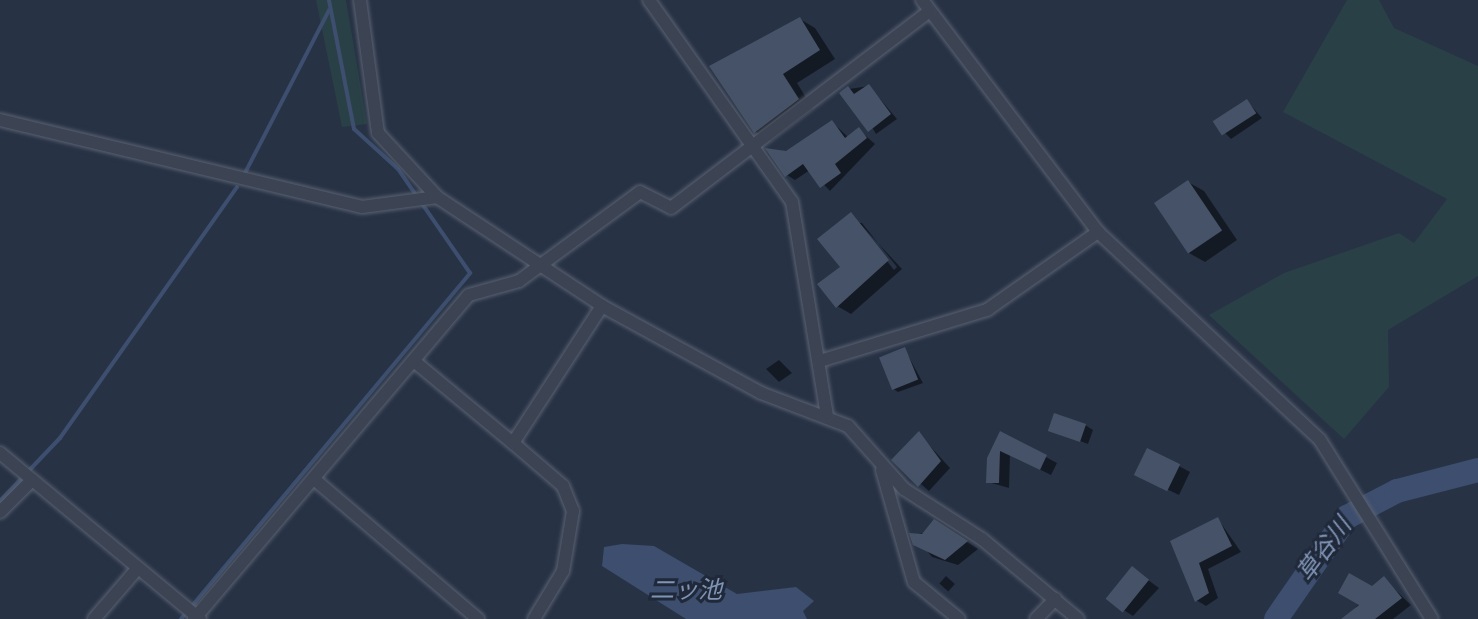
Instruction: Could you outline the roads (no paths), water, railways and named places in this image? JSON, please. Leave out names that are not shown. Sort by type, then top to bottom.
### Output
[{"type":"street","points":[[360,0],[378,133],[437,197],[539,269],[602,306],[761,393],[827,415],[848,426],[882,470],[1078,619]]},
{"type":"street","points":[[649,0],[792,202],[827,415]]},
{"type":"street","points":[[922,0],[1098,232],[1292,411],[1354,489],[1432,619]]},
{"type":"street","points":[[0,453],[197,618],[469,295],[539,269],[640,192],[671,208],[749,142],[830,95],[930,11]]},
{"type":"street","points":[[0,120],[362,207],[437,197]]},
{"type":"street","points":[[820,361],[987,310],[1098,232]]},
{"type":"street","points":[[513,443],[602,306]]},
{"type":"street","points":[[415,362],[563,486],[573,511],[563,571],[534,619]]},
{"type":"street","points":[[882,470],[914,582],[959,619]]},
{"type":"street","points":[[314,479],[478,619]]},
{"type":"street","points":[[0,512],[32,480]]},
{"type":"street","points":[[94,619],[137,569]]},
{"type":"street","points":[[1036,619],[1055,599]]},
{"type":"water","name":"二ッ池","points":[[622,544],[654,546],[737,594],[796,587],[814,601],[803,611],[807,619],[686,619],[602,566],[604,547]]},
{"type":"waterway","points":[[181,619],[470,273],[398,169],[354,129],[329,0]]},
{"type":"waterway","points":[[245,173],[329,10]]},
{"type":"waterway","points":[[0,501],[60,438],[237,187]]},
{"type":"waterway","name":"草谷川","points":[[1276,619],[1347,517],[1397,491],[1478,470]]}]
